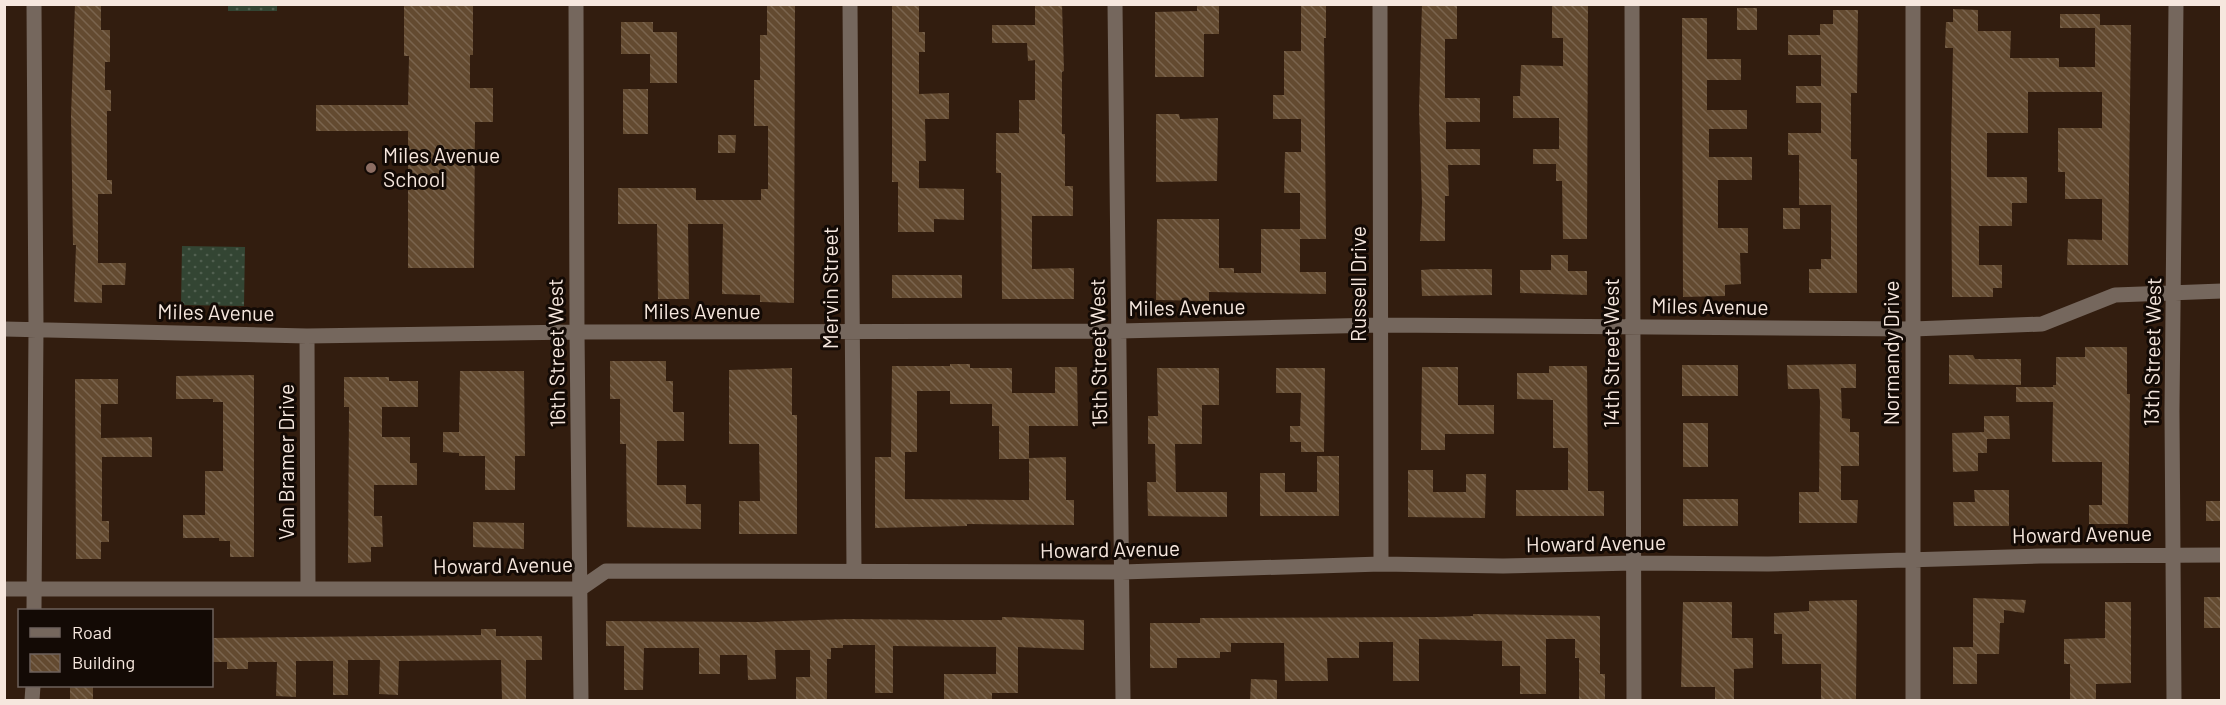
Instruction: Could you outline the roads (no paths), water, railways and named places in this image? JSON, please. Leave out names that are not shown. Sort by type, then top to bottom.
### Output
[{"type":"street","points":[[34,4],[36,328],[34,609]]},
{"type":"street","name":"16th Street West","points":[[576,4],[581,700]]},
{"type":"street","name":"Mervin Street","points":[[850,4],[854,571]]},
{"type":"street","name":"15th Street West","points":[[1115,4],[1123,700]]},
{"type":"street","name":"Russell Drive","points":[[1380,4],[1381,564]]},
{"type":"street","name":"14th Street West","points":[[1632,4],[1634,700]]},
{"type":"street","name":"Normandy Drive","points":[[1913,4],[1913,700]]},
{"type":"street","name":"13th Street West","points":[[2174,700],[2176,4]]},
{"type":"street","name":"Miles Avenue","points":[[4,328],[307,336],[577,332],[1119,331],[1380,325],[1913,329],[2042,324],[2115,295],[2222,291]]},
{"type":"street","name":"Van Bramer Drive","points":[[307,336],[308,589]]},
{"type":"street","name":"Howard Avenue","points":[[4,589],[580,589],[606,571],[1122,572],[1381,564],[1503,566],[1634,563],[1768,564],[1913,559],[2222,555]]},
{"type":"place","name":"Miles Avenue School","points":[[371,168]]}]
